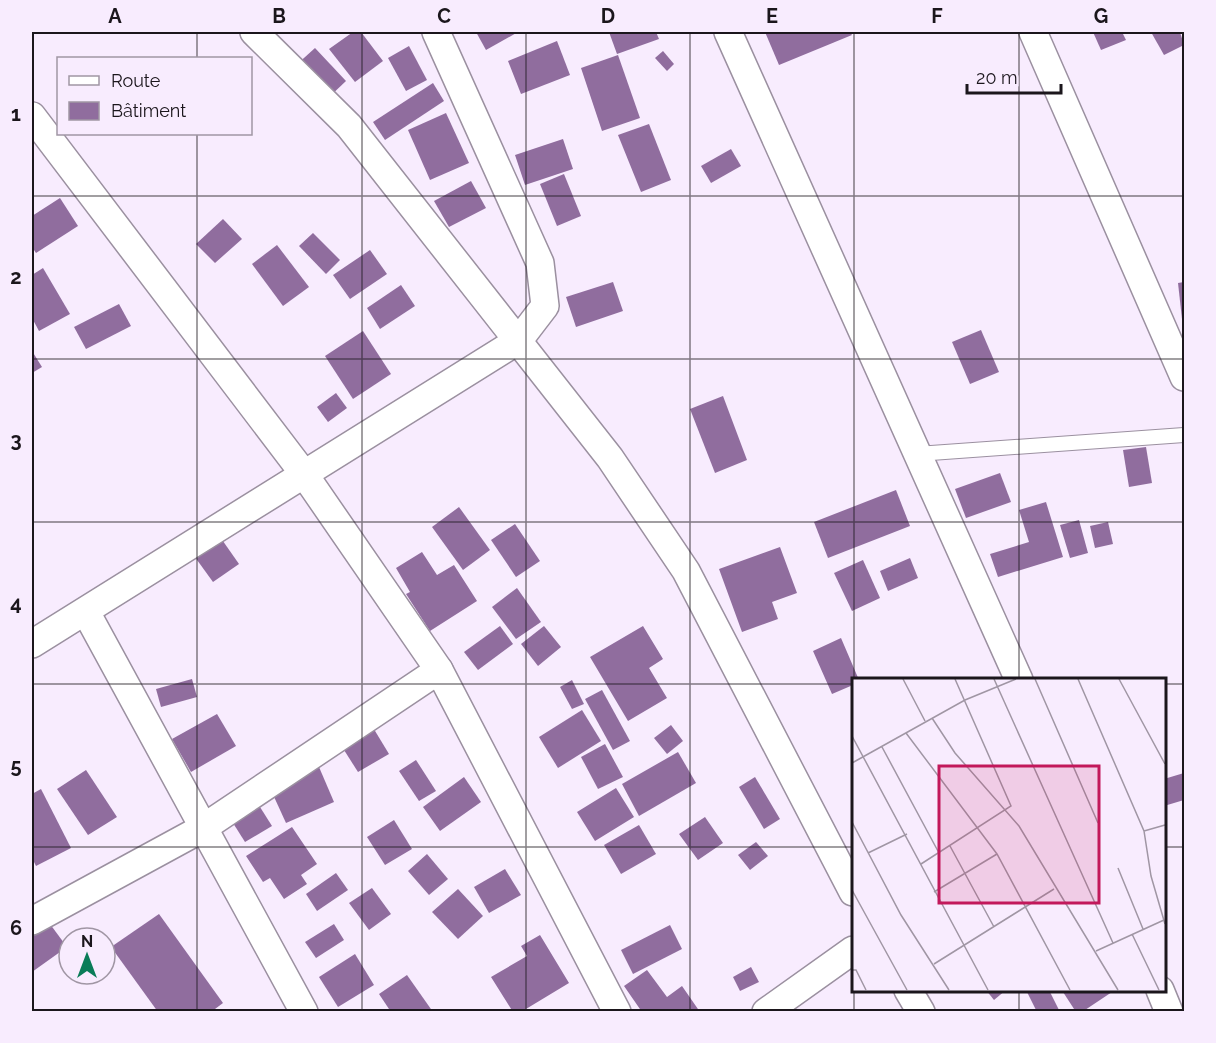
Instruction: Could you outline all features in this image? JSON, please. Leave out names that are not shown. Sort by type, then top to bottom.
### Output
[{"type":"street","points":[[255,32],[349,126],[610,458],[686,571],[852,890]]},
{"type":"street","points":[[32,644],[519,340],[545,306],[540,263],[436,32]]},
{"type":"street","points":[[728,32],[1018,678]]},
{"type":"street","points":[[1033,32],[1185,377]]},
{"type":"street","points":[[32,116],[304,474],[439,670],[617,1011]]},
{"type":"street","points":[[86,612],[304,1011]]},
{"type":"street","points":[[32,921],[202,828],[439,670]]},
{"type":"street","points":[[766,1011],[852,951]]},
{"type":"street","points":[[909,992],[921,1011]]},
{"type":"street","points":[[1161,992],[1169,1011]]},
{"type":"lane","points":[[917,454],[1185,435]]},
{"type":"building","points":[[353,32],[361,32],[383,61],[355,82],[329,49]]},
{"type":"building","points":[[476,32],[518,32],[486,50]]},
{"type":"building","points":[[609,32],[656,32],[659,39],[617,54]]},
{"type":"building","points":[[765,32],[850,32],[852,35],[779,65]]},
{"type":"building","points":[[1093,32],[1122,32],[1126,40],[1101,50]]},
{"type":"building","points":[[1151,32],[1180,32],[1184,45],[1164,55]]},
{"type":"building","points":[[557,41],[570,75],[521,94],[508,61]]},
{"type":"building","points":[[409,46],[427,80],[406,91],[388,58]]},
{"type":"building","points":[[315,48],[346,81],[326,100],[294,67]]},
{"type":"building","points":[[663,51],[674,64],[667,71],[655,58]]},
{"type":"building","points":[[618,55],[640,118],[602,131],[581,68]]},
{"type":"building","points":[[433,83],[444,101],[385,140],[373,122]]},
{"type":"building","points":[[446,113],[469,163],[430,180],[408,130]]},
{"type":"building","points":[[649,124],[671,180],[641,192],[618,135]]},
{"type":"building","points":[[563,139],[573,169],[525,185],[515,155]]},
{"type":"building","points":[[731,149],[741,166],[711,183],[701,166]]},
{"type":"building","points":[[564,174],[581,216],[557,226],[540,184]]},
{"type":"building","points":[[471,181],[486,208],[449,227],[434,201]]},
{"type":"building","points":[[60,198],[78,226],[36,253],[32,247],[32,216]]},
{"type":"building","points":[[223,219],[242,239],[215,263],[196,244]]},
{"type":"building","points":[[313,233],[340,260],[326,274],[299,246]]},
{"type":"building","points":[[277,245],[309,287],[283,306],[252,264]]},
{"type":"building","points":[[370,250],[387,274],[350,299],[333,275]]},
{"type":"building","points":[[43,268],[70,314],[39,331],[32,318],[32,275]]},
{"type":"building","points":[[613,282],[623,311],[576,327],[566,297]]},
{"type":"building","points":[[1184,282],[1184,328],[1183,328],[1178,283]]},
{"type":"building","points":[[401,285],[415,306],[380,329],[367,308]]},
{"type":"building","points":[[119,304],[131,326],[86,349],[74,327]]},
{"type":"building","points":[[981,330],[999,372],[970,384],[952,342]]},
{"type":"building","points":[[363,331],[391,374],[353,399],[325,356]]},
{"type":"building","points":[[32,351],[42,367],[32,373]]},
{"type":"building","points":[[336,393],[347,408],[328,422],[317,407]]},
{"type":"building","points":[[723,396],[747,460],[715,473],[690,409]]},
{"type":"building","points":[[1146,447],[1152,483],[1129,487],[1123,450]]},
{"type":"building","points":[[1000,473],[1011,502],[966,518],[955,489]]},
{"type":"building","points":[[896,490],[910,526],[828,558],[814,522]]},
{"type":"building","points":[[1046,502],[1063,557],[998,577],[990,554],[1029,542],[1019,510]]},
{"type":"building","points":[[459,507],[490,550],[463,570],[432,527]]},
{"type":"building","points":[[1079,520],[1088,553],[1070,558],[1060,525]]},
{"type":"building","points":[[1108,522],[1113,544],[1095,548],[1090,526]]},
{"type":"building","points":[[515,524],[540,561],[516,577],[491,540]]},
{"type":"building","points":[[218,534],[239,564],[213,582],[192,553]]},
{"type":"building","points":[[780,547],[797,593],[772,602],[778,619],[742,632],[719,569]]},
{"type":"building","points":[[422,552],[437,575],[454,565],[477,601],[430,631],[406,594],[410,592],[396,568]]},
{"type":"building","points":[[910,558],[918,578],[888,591],[880,571]]},
{"type":"building","points":[[863,560],[880,598],[852,611],[834,573]]},
{"type":"building","points":[[517,588],[541,622],[516,639],[492,607]]},
{"type":"building","points":[[500,626],[513,644],[478,670],[464,652]]},
{"type":"building","points":[[544,626],[561,647],[538,666],[521,644]]},
{"type":"building","points":[[643,626],[663,659],[649,668],[667,698],[628,721],[590,657]]},
{"type":"building","points":[[841,638],[858,678],[852,678],[852,685],[832,694],[813,651]]},
{"type":"building","points":[[192,679],[197,697],[161,707],[156,689]]},
{"type":"building","points":[[572,680],[584,704],[572,709],[560,687]]},
{"type":"building","points":[[602,690],[630,741],[613,750],[585,699]]},
{"type":"building","points":[[582,710],[601,741],[558,768],[539,737]]},
{"type":"building","points":[[217,714],[236,746],[191,772],[172,739]]},
{"type":"building","points":[[369,721],[389,754],[358,772],[337,739]]},
{"type":"building","points":[[671,725],[683,741],[667,754],[654,738]]},
{"type":"building","points":[[605,744],[623,777],[598,789],[581,757]]},
{"type":"building","points":[[678,752],[696,783],[639,816],[622,784]]},
{"type":"building","points":[[416,760],[436,791],[419,801],[399,771]]},
{"type":"building","points":[[319,767],[334,802],[286,823],[270,788]]},
{"type":"building","points":[[86,770],[117,817],[88,835],[57,789]]},
{"type":"building","points":[[1184,773],[1184,800],[1165,806],[1165,779]]},
{"type":"building","points":[[464,777],[481,802],[440,831],[423,807]]},
{"type":"building","points":[[755,777],[780,819],[764,829],[739,787]]},
{"type":"building","points":[[616,788],[634,817],[595,841],[577,812]]},
{"type":"building","points":[[41,789],[71,848],[36,866],[32,858],[32,794]]},
{"type":"building","points":[[260,807],[272,826],[245,842],[233,823]]},
{"type":"building","points":[[705,817],[723,843],[698,860],[679,834]]},
{"type":"building","points":[[394,820],[412,849],[385,865],[367,837]]},
{"type":"building","points":[[639,825],[656,854],[621,874],[604,845]]},
{"type":"building","points":[[292,827],[317,864],[301,875],[307,884],[284,899],[270,878],[263,882],[246,856]]},
{"type":"building","points":[[756,842],[768,856],[750,870],[738,855]]},
{"type":"building","points":[[427,854],[448,879],[429,895],[408,871]]},
{"type":"building","points":[[505,869],[521,895],[489,913],[474,887]]},
{"type":"building","points":[[336,873],[348,890],[317,911],[306,894]]},
{"type":"building","points":[[372,888],[391,914],[369,930],[349,903]]},
{"type":"building","points":[[458,889],[483,916],[458,939],[432,912]]},
{"type":"building","points":[[159,914],[223,1003],[211,1012],[158,1012],[117,955],[117,943]]},
{"type":"building","points":[[47,920],[57,934],[57,954],[32,972],[32,931]]},
{"type":"building","points":[[334,924],[344,940],[316,958],[305,942]]},
{"type":"building","points":[[670,925],[682,949],[633,974],[621,950]]},
{"type":"building","points":[[540,935],[569,983],[521,1012],[513,1012],[491,977],[527,956],[521,946]]},
{"type":"building","points":[[355,954],[374,985],[338,1007],[319,977]]},
{"type":"building","points":[[751,967],[759,982],[740,991],[733,977]]},
{"type":"building","points":[[647,970],[667,997],[682,986],[700,1012],[642,1012],[624,986]]},
{"type":"building","points":[[407,975],[433,1012],[391,1012],[379,994]]},
{"type":"building","points":[[988,992],[1004,992],[994,1000]]},
{"type":"building","points":[[1027,992],[1050,992],[1060,1012],[1037,1012]]},
{"type":"building","points":[[1063,992],[1112,992],[1082,1012],[1076,1012]]}]
